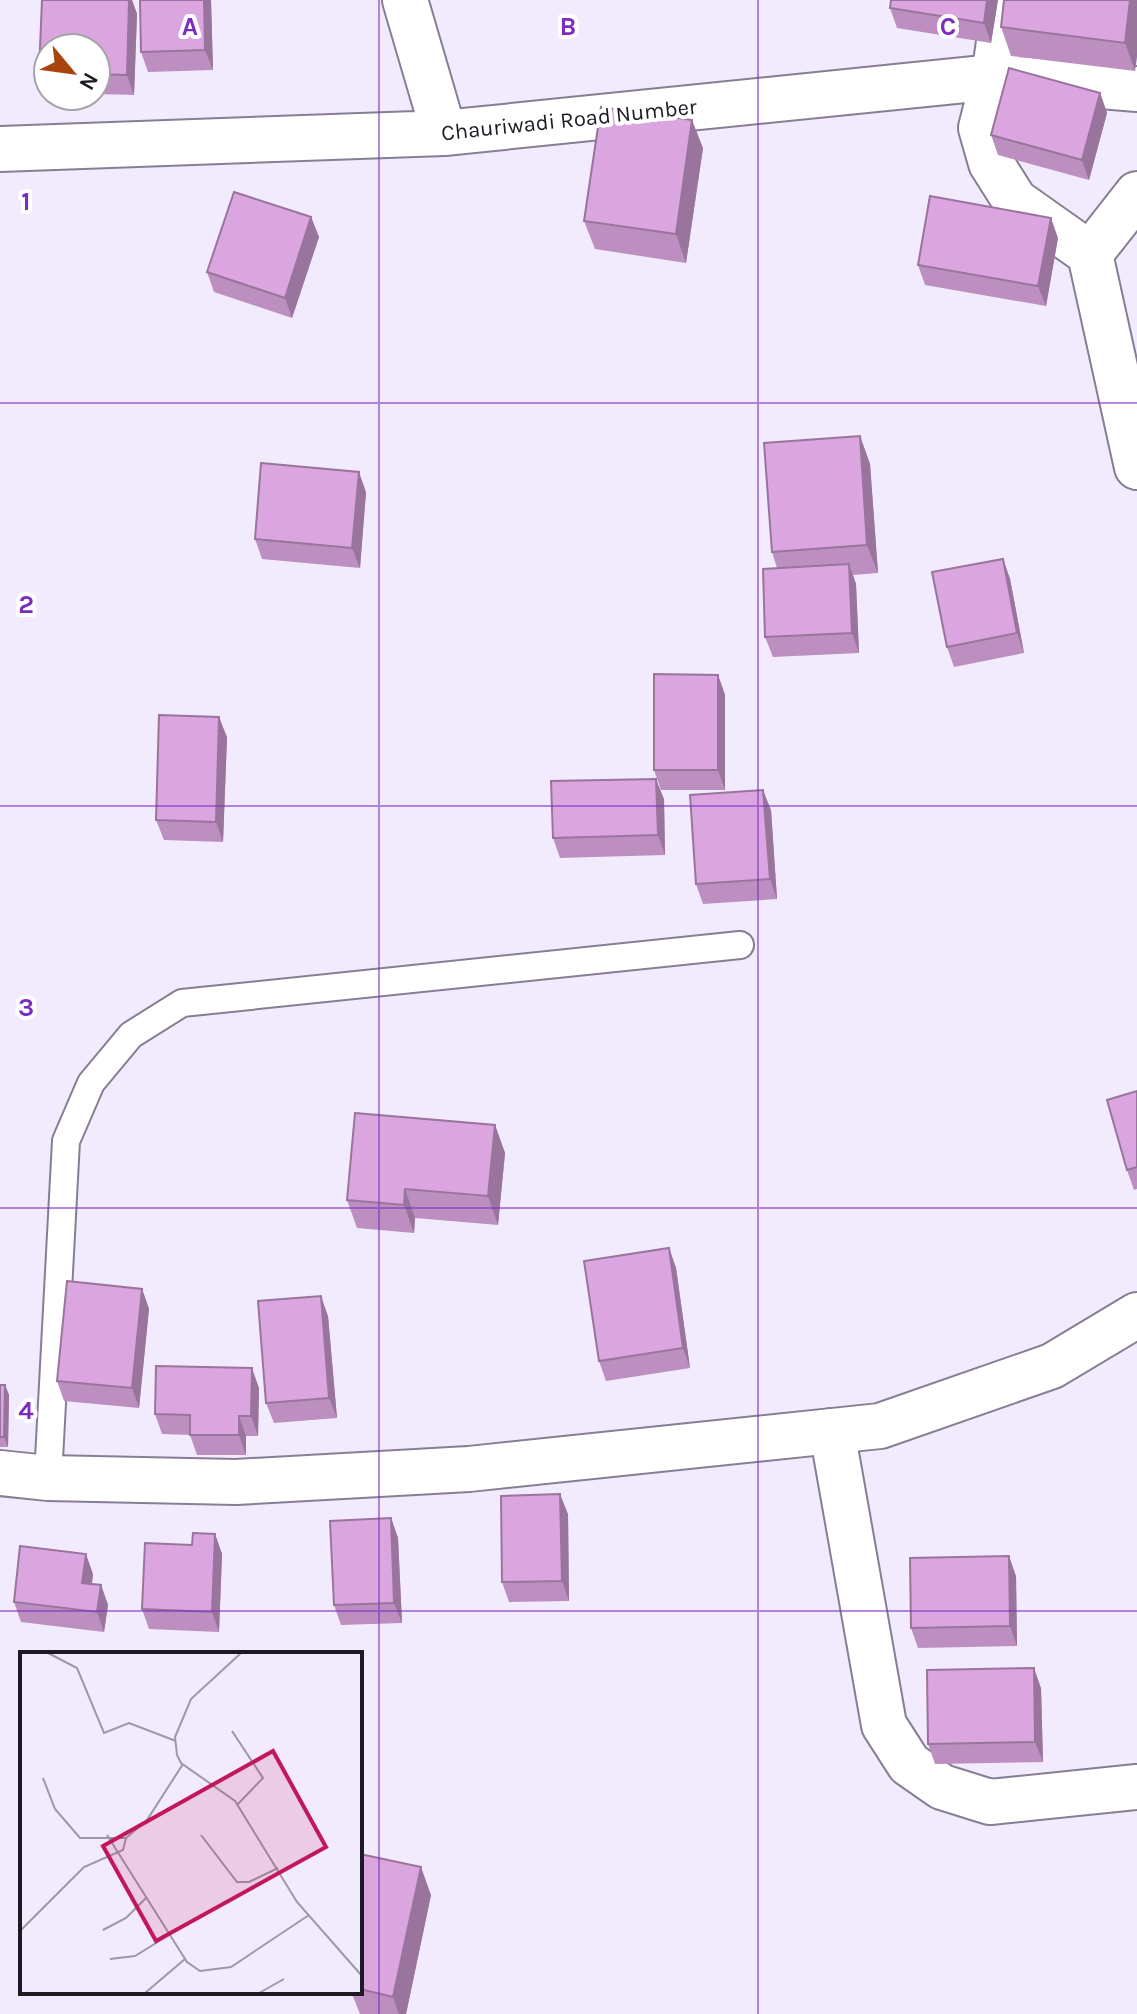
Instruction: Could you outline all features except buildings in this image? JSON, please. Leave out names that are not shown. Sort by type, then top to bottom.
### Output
[{"type":"street","points":[[405,0],[444,133]]},
{"type":"street","points":[[1005,0],[994,77],[981,128],[991,163],[1015,201],[1090,254],[1137,467]]},
{"type":"street","name":"Chauriwadi Road Number","points":[[0,149],[444,133],[994,77],[1137,89]]},
{"type":"street","points":[[1090,254],[1137,194]]},
{"type":"street","points":[[0,1473],[48,1478],[236,1482],[469,1469],[880,1426],[1052,1366],[1137,1315]]},
{"type":"street","points":[[832,1431],[884,1725],[909,1764],[942,1787],[990,1802],[1137,1787]]},
{"type":"lane","points":[[48,1478],[66,1141],[91,1083],[131,1035],[182,1003],[740,945]]}]
